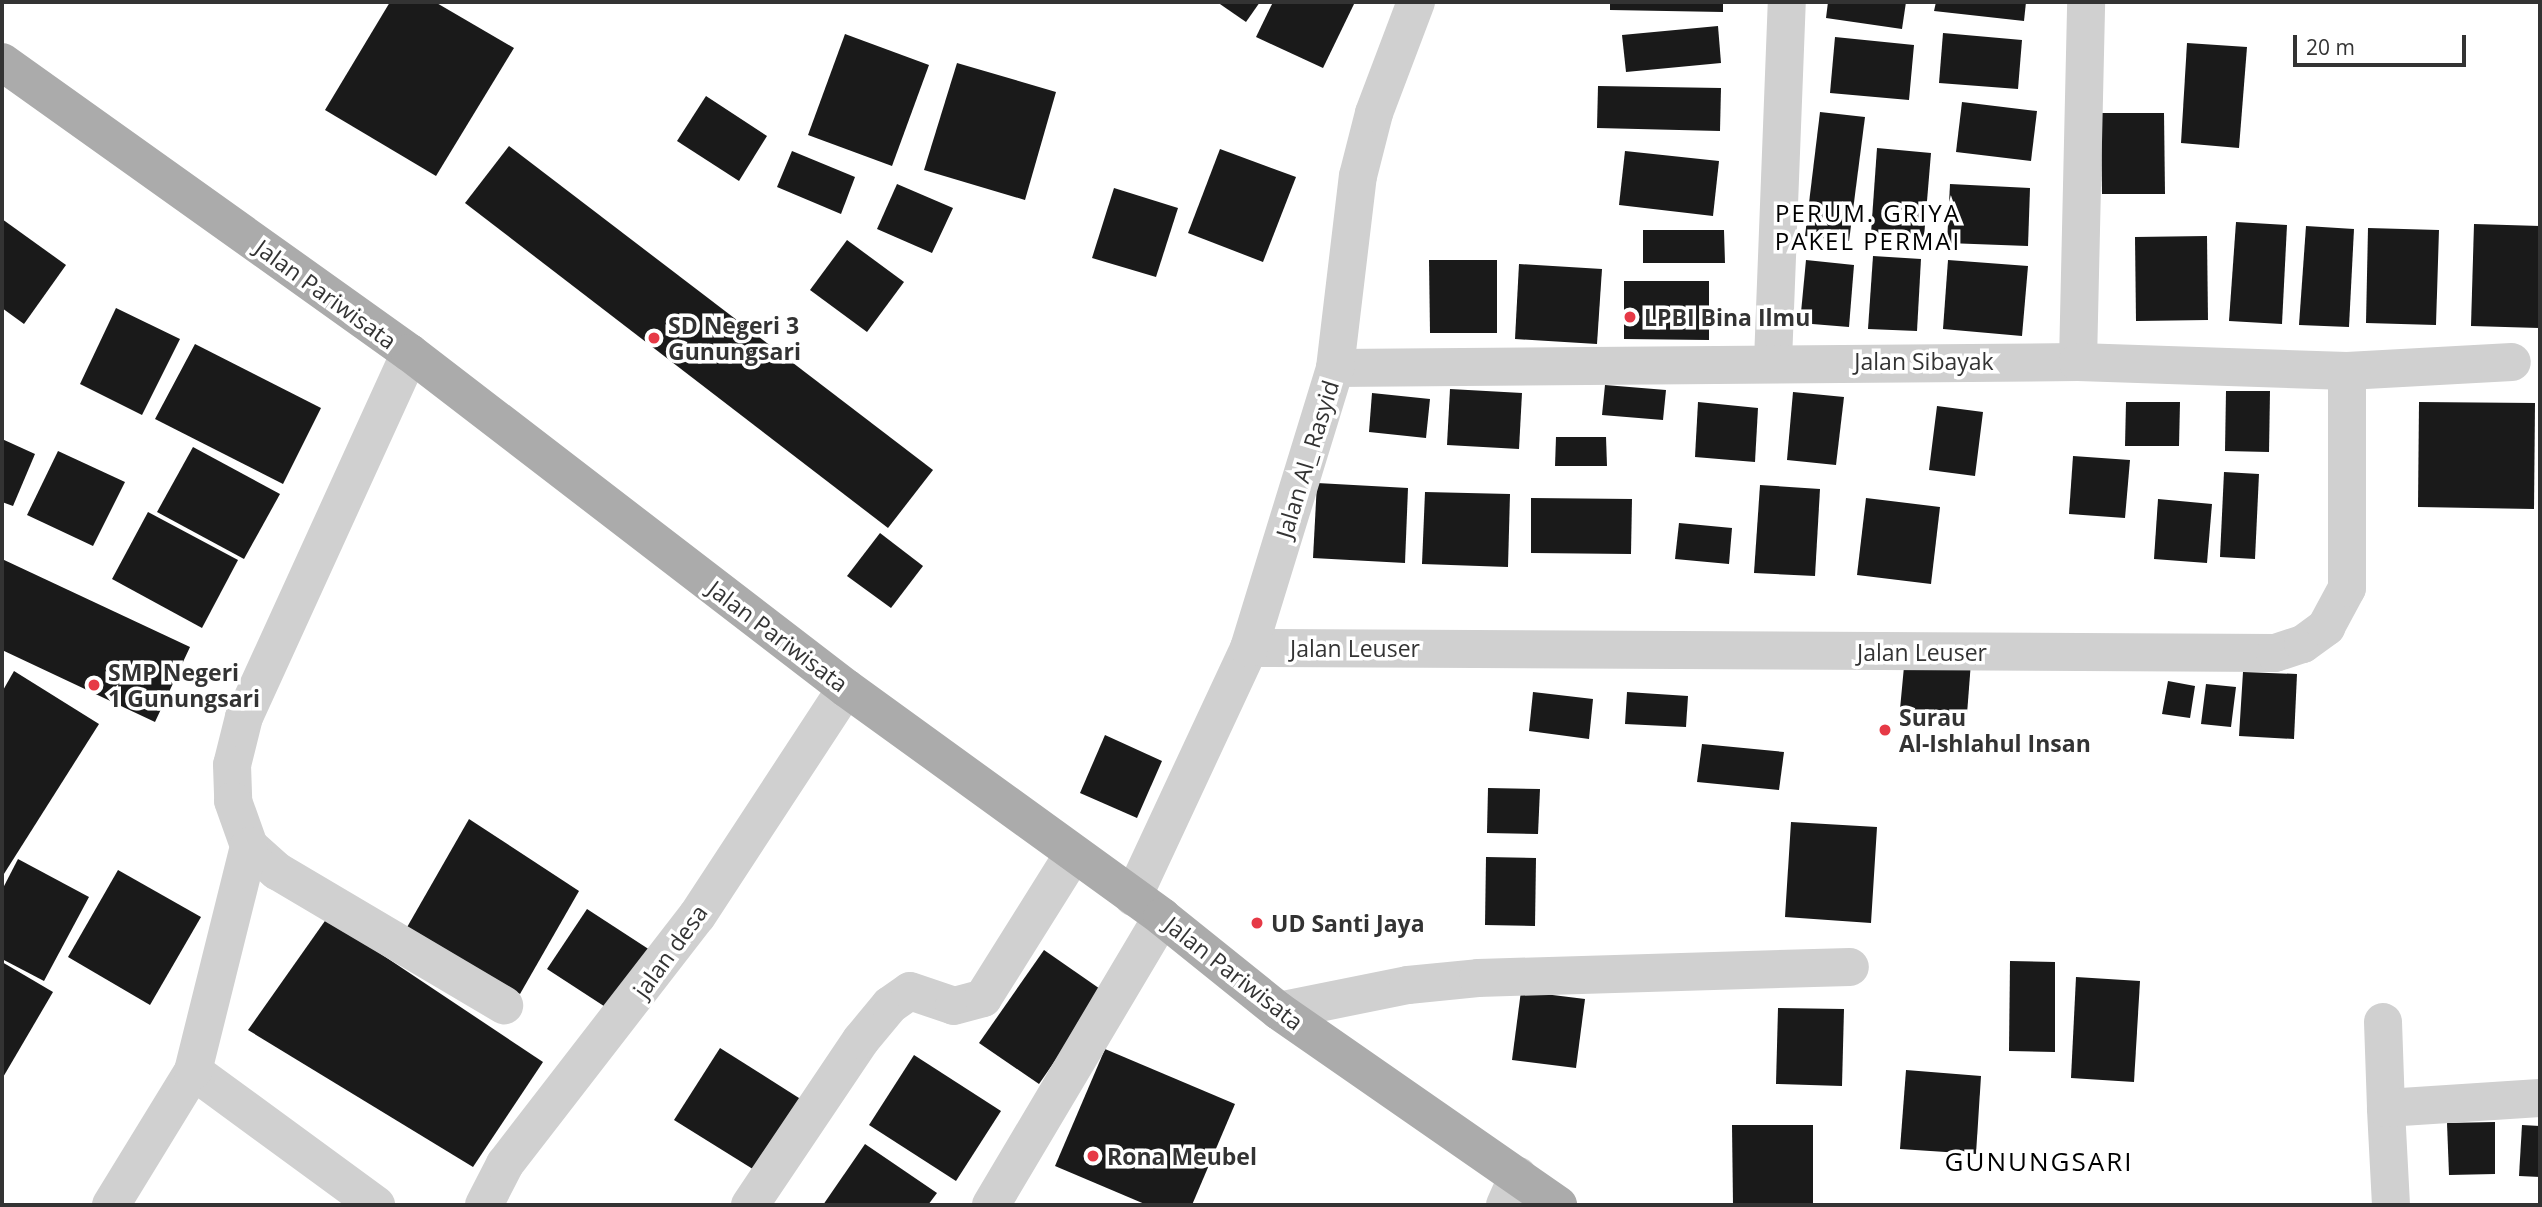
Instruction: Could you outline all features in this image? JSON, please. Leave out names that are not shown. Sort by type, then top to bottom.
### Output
[{"type":"main road","name":"Jalan Pariwisata","points":[[2,62],[410,354],[846,688],[1072,856],[1148,907],[1512,1191],[1558,1205]]},
{"type":"street","name":"Jalan Al_ Rasyid","points":[[991,1205],[1148,907],[1250,648],[1335,368],[1359,176],[1374,113],[1416,2]]},
{"type":"street","points":[[1773,361],[1787,2]]},
{"type":"street","points":[[2078,362],[2086,2]]},
{"type":"street","points":[[410,354],[244,717],[232,777],[233,801],[249,846],[277,871],[504,1005]]},
{"type":"street","name":"Jalan Sibayak","points":[[1335,368],[1773,361],[2078,362],[2347,371],[2512,362]]},
{"type":"street","name":"Jalan Leuser","points":[[1250,648],[2275,653],[2302,644],[2326,626],[2347,589],[2347,371]]},
{"type":"street","name":"jalan desa","points":[[484,1205],[505,1164],[697,916],[846,688]]},
{"type":"street","points":[[111,1205],[193,1071],[249,846]]},
{"type":"street","points":[[750,1205],[861,1040],[890,1005],[910,991],[954,1006],[983,998],[1072,856]]},
{"type":"street","points":[[1279,1011],[1408,985],[1478,978],[1850,967]]},
{"type":"street","points":[[2382,1022],[2390,1205]]},
{"type":"street","points":[[193,1071],[376,1205]]},
{"type":"street","points":[[2386,1108],[2540,1098]]},
{"type":"building","points":[[390,2],[435,2],[514,48],[436,176],[325,110]]},
{"type":"building","points":[[1217,2],[1260,2],[1246,22]]},
{"type":"building","points":[[1273,2],[1355,2],[1323,68],[1256,37]]},
{"type":"building","points":[[1610,2],[1723,2],[1723,12],[1610,10]]},
{"type":"building","points":[[1828,2],[1906,2],[1902,29],[1826,18]]},
{"type":"building","points":[[1936,2],[2026,2],[2024,21],[1934,11]]},
{"type":"building","points":[[1718,26],[1721,63],[1626,72],[1622,35]]},
{"type":"building","points":[[1943,33],[2022,40],[2018,89],[1939,83]]},
{"type":"building","points":[[845,34],[929,65],[892,166],[808,135]]},
{"type":"building","points":[[1835,37],[1914,45],[1909,100],[1830,93]]},
{"type":"building","points":[[2187,43],[2247,47],[2239,148],[2181,143]]},
{"type":"building","points":[[957,63],[1056,92],[1025,200],[924,170]]},
{"type":"building","points":[[1598,86],[1721,88],[1720,131],[1597,128]]},
{"type":"building","points":[[706,96],[767,136],[739,181],[677,141]]},
{"type":"building","points":[[1962,102],[2037,111],[2031,161],[1956,152]]},
{"type":"building","points":[[1820,112],[1865,117],[1849,241],[1805,236]]},
{"type":"building","points":[[2101,113],[2164,113],[2165,194],[2102,194]]},
{"type":"building","points":[[509,146],[933,470],[888,528],[465,203]]},
{"type":"building","points":[[1877,148],[1931,153],[1924,237],[1871,233]]},
{"type":"building","points":[[1220,149],[1296,177],[1263,262],[1188,233]]},
{"type":"building","points":[[792,151],[855,177],[841,214],[777,187]]},
{"type":"building","points":[[1625,151],[1719,161],[1713,216],[1619,205]]},
{"type":"building","points":[[897,184],[953,208],[932,253],[877,229]]},
{"type":"building","points":[[1950,184],[2030,188],[2028,246],[1947,243]]},
{"type":"building","points":[[1114,188],[1178,208],[1156,277],[1092,258]]},
{"type":"building","points":[[2,219],[66,265],[24,324],[2,308]]},
{"type":"building","points":[[2236,222],[2287,225],[2282,324],[2229,321]]},
{"type":"building","points":[[2474,224],[2540,226],[2539,328],[2471,326]]},
{"type":"building","points":[[2306,226],[2354,229],[2349,327],[2299,325]]},
{"type":"building","points":[[2368,228],[2439,230],[2436,325],[2366,323]]},
{"type":"building","points":[[1643,230],[1724,230],[1725,263],[1643,263]]},
{"type":"building","points":[[2207,236],[2208,320],[2136,321],[2135,237]]},
{"type":"building","points":[[847,240],[904,282],[867,332],[810,290]]},
{"type":"building","points":[[1873,256],[1921,259],[1917,331],[1868,329]]},
{"type":"building","points":[[1429,260],[1497,260],[1497,333],[1430,333]]},
{"type":"building","points":[[1806,260],[1854,265],[1849,327],[1800,323]]},
{"type":"building","points":[[1948,260],[2028,266],[2022,336],[1943,329]]},
{"type":"building","points":[[1519,264],[1602,269],[1597,344],[1515,339]]},
{"type":"building","points":[[1624,281],[1709,281],[1709,340],[1624,339]]},
{"type":"building","points":[[116,308],[180,339],[142,415],[80,384]]},
{"type":"building","points":[[195,344],[321,408],[283,484],[155,419]]},
{"type":"building","points":[[1605,385],[1666,390],[1663,420],[1602,415]]},
{"type":"building","points":[[1450,389],[1522,393],[1519,449],[1447,445]]},
{"type":"building","points":[[2226,391],[2270,391],[2269,452],[2225,451]]},
{"type":"building","points":[[1793,392],[1844,397],[1836,465],[1787,460]]},
{"type":"building","points":[[1372,393],[1430,399],[1426,438],[1369,432]]},
{"type":"building","points":[[1698,402],[1758,408],[1755,462],[1695,457]]},
{"type":"building","points":[[2126,402],[2180,402],[2179,446],[2125,446]]},
{"type":"building","points":[[2419,402],[2535,403],[2534,509],[2418,507]]},
{"type":"building","points":[[1937,406],[1983,412],[1975,476],[1929,470]]},
{"type":"building","points":[[1556,437],[1606,437],[1607,466],[1555,466]]},
{"type":"building","points":[[2,439],[35,454],[13,506],[2,502]]},
{"type":"building","points":[[193,447],[280,494],[244,559],[157,512]]},
{"type":"building","points":[[58,451],[125,482],[93,546],[27,515]]},
{"type":"building","points":[[2073,456],[2130,460],[2125,518],[2069,514]]},
{"type":"building","points":[[2224,472],[2259,474],[2255,559],[2220,557]]},
{"type":"building","points":[[1317,483],[1408,488],[1405,563],[1313,558]]},
{"type":"building","points":[[1760,485],[1820,489],[1815,576],[1754,573]]},
{"type":"building","points":[[1425,492],[1510,494],[1508,567],[1422,564]]},
{"type":"building","points":[[1531,498],[1632,499],[1631,554],[1531,553]]},
{"type":"building","points":[[1866,498],[1940,507],[1931,584],[1857,575]]},
{"type":"building","points":[[2158,499],[2212,504],[2207,563],[2154,559]]},
{"type":"building","points":[[148,512],[238,560],[202,628],[112,579]]},
{"type":"building","points":[[1679,523],[1732,528],[1729,564],[1675,559]]},
{"type":"building","points":[[880,533],[923,566],[891,608],[847,576]]},
{"type":"building","points":[[2,559],[190,647],[155,722],[2,650]]},
{"type":"building","points":[[1905,656],[1971,662],[1967,714],[1900,709]]},
{"type":"building","points":[[14,671],[99,724],[2,877],[2,692]]},
{"type":"building","points":[[2243,672],[2297,674],[2294,739],[2239,736]]},
{"type":"building","points":[[2168,681],[2195,686],[2190,718],[2162,714]]},
{"type":"building","points":[[2206,684],[2236,687],[2231,727],[2201,724]]},
{"type":"building","points":[[1533,692],[1593,699],[1589,739],[1529,731]]},
{"type":"building","points":[[1627,692],[1688,696],[1686,727],[1625,724]]},
{"type":"building","points":[[1105,735],[1162,761],[1137,818],[1080,793]]},
{"type":"building","points":[[1702,744],[1784,752],[1779,790],[1697,782]]},
{"type":"building","points":[[1488,788],[1540,789],[1538,834],[1487,833]]},
{"type":"building","points":[[469,819],[579,891],[520,994],[406,929]]},
{"type":"building","points":[[1791,822],[1877,827],[1871,923],[1785,917]]},
{"type":"building","points":[[1486,857],[1536,858],[1535,926],[1485,925]]},
{"type":"building","points":[[18,859],[89,897],[44,981],[2,959],[2,890]]},
{"type":"building","points":[[118,870],[201,917],[150,1005],[68,957]]},
{"type":"building","points":[[587,909],[650,950],[610,1010],[547,969]]},
{"type":"building","points":[[327,918],[543,1062],[473,1167],[248,1030]]},
{"type":"building","points":[[1044,950],[1103,991],[1039,1084],[979,1043]]},
{"type":"building","points":[[2010,961],[2055,962],[2055,1052],[2009,1051]]},
{"type":"building","points":[[2,962],[53,992],[2,1079]]},
{"type":"building","points":[[2076,977],[2140,981],[2134,1082],[2071,1078]]},
{"type":"building","points":[[1521,991],[1585,999],[1576,1068],[1512,1060]]},
{"type":"building","points":[[1778,1008],[1844,1009],[1842,1086],[1776,1084]]},
{"type":"building","points":[[720,1048],[810,1105],[764,1176],[674,1120]]},
{"type":"building","points":[[1105,1049],[1235,1104],[1192,1205],[1147,1205],[1055,1166]]},
{"type":"building","points":[[914,1055],[1001,1111],[956,1181],[869,1125]]},
{"type":"building","points":[[1906,1070],[1981,1076],[1976,1154],[1900,1149]]},
{"type":"building","points":[[2495,1122],[2495,1174],[2449,1175],[2447,1123]]},
{"type":"building","points":[[1732,1125],[1813,1125],[1813,1205],[1733,1205]]},
{"type":"building","points":[[2522,1125],[2540,1126],[2540,1177],[2519,1176]]},
{"type":"building","points":[[865,1144],[937,1193],[928,1205],[823,1205]]},
{"type":"place","name":"LPBI Bina Ilmu","points":[[1630,317]]},
{"type":"place","name":"SD Negeri 3 Gunungsari","points":[[654,338]]},
{"type":"place","name":"SMP Negeri 1 Gunungsari","points":[[94,685]]},
{"type":"place","name":"Surau Al-Ishlahul Insan","points":[[1885,730]]},
{"type":"place","name":"UD Santi Jaya","points":[[1257,923]]},
{"type":"place","name":"Rona Meubel","points":[[1093,1156]]},
{"type":"district","name":"PERUM. GRIYA PAKEL PERMAI","points":[[1868,227]]},
{"type":"district","name":"GUNUNGSARI","points":[[2039,1162]]}]
